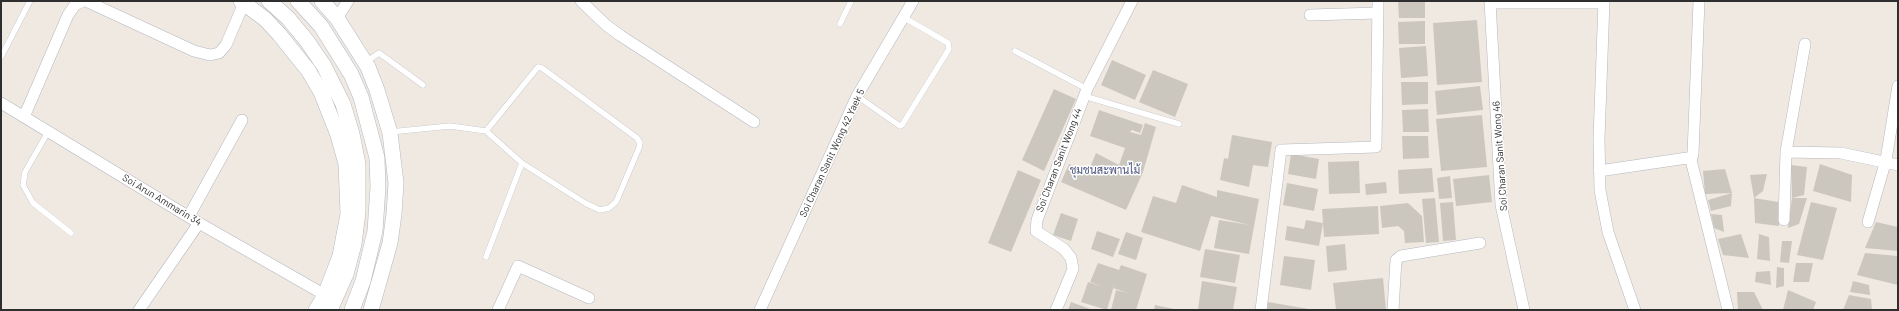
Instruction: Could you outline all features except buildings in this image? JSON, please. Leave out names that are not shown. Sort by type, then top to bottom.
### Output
[{"type":"street","points":[[24,117],[68,15],[75,5],[84,1],[194,51],[210,55],[219,53],[226,45],[243,2],[265,20],[299,58],[321,92],[338,135],[346,164],[348,214],[340,256],[325,295],[316,310]]},
{"type":"street","points":[[269,1],[288,18],[307,40],[324,66],[343,104],[352,134],[358,164],[358,212],[354,244],[346,274],[330,310]]},
{"type":"street","points":[[298,1],[321,26],[351,74],[361,98],[376,158],[378,187],[375,231],[365,276],[352,310]]},
{"type":"street","points":[[322,1],[337,18],[366,62],[377,90],[390,132],[396,183],[394,214],[390,243],[371,310]]},
{"type":"street","points":[[337,18],[348,1]]},
{"type":"street","points":[[581,1],[606,25],[621,36],[754,122]]},
{"type":"street","name":"Soi Charan Sanit Wong 42 Yaek 5","points":[[760,310],[857,96],[912,1]]},
{"type":"street","name":"Soi Charan Sanit Wong 44","points":[[1056,310],[1073,269],[1071,258],[1064,249],[1036,231],[1037,220],[1085,92],[1132,1]]},
{"type":"street","points":[[1261,310],[1281,150],[1376,147],[1378,1]]},
{"type":"street","points":[[1699,1],[1693,154],[1691,160],[1728,310]]},
{"type":"street","points":[[1490,2],[1604,2],[1599,171],[1600,190],[1608,232],[1635,310]]},
{"type":"street","name":"Soi Charan Sanit Wong 46","points":[[1490,2],[1501,204],[1524,310]]},
{"type":"street","points":[[1310,15],[1378,13]]},
{"type":"street","points":[[1784,220],[1786,152],[1805,44]]},
{"type":"street","points":[[1868,222],[1885,163],[1898,86]]},
{"type":"street","name":"Soi Arun Ammarin 34","points":[[1,103],[199,223],[325,295]]},
{"type":"street","points":[[189,216],[242,120]]},
{"type":"street","points":[[1786,152],[1841,154],[1898,165]]},
{"type":"street","points":[[1599,171],[1687,158],[1691,160]]},
{"type":"street","points":[[139,310],[199,223]]},
{"type":"street","points":[[1394,310],[1396,260],[1401,256],[1480,243]]},
{"type":"street","points":[[498,310],[518,266],[589,298]]},
{"type":"lane","points":[[1,56],[30,1]]},
{"type":"lane","points":[[840,24],[851,1]]},
{"type":"lane","points":[[857,96],[900,126],[902,125],[949,49],[948,43],[903,17]]},
{"type":"lane","points":[[1015,51],[1085,92],[1179,124]]},
{"type":"lane","points":[[366,62],[379,54],[422,85]]},
{"type":"lane","points":[[390,132],[450,126],[486,131],[522,163],[584,203],[600,210],[609,208],[616,202],[639,148],[640,142],[637,138],[542,68],[538,67],[486,131]]},
{"type":"lane","points":[[48,132],[25,172],[24,185],[33,203],[71,233]]},
{"type":"lane","points":[[486,257],[522,163]]},
{"type":"district","name":"ชุมชนสะพานไม้","points":[[1105,170]]}]
